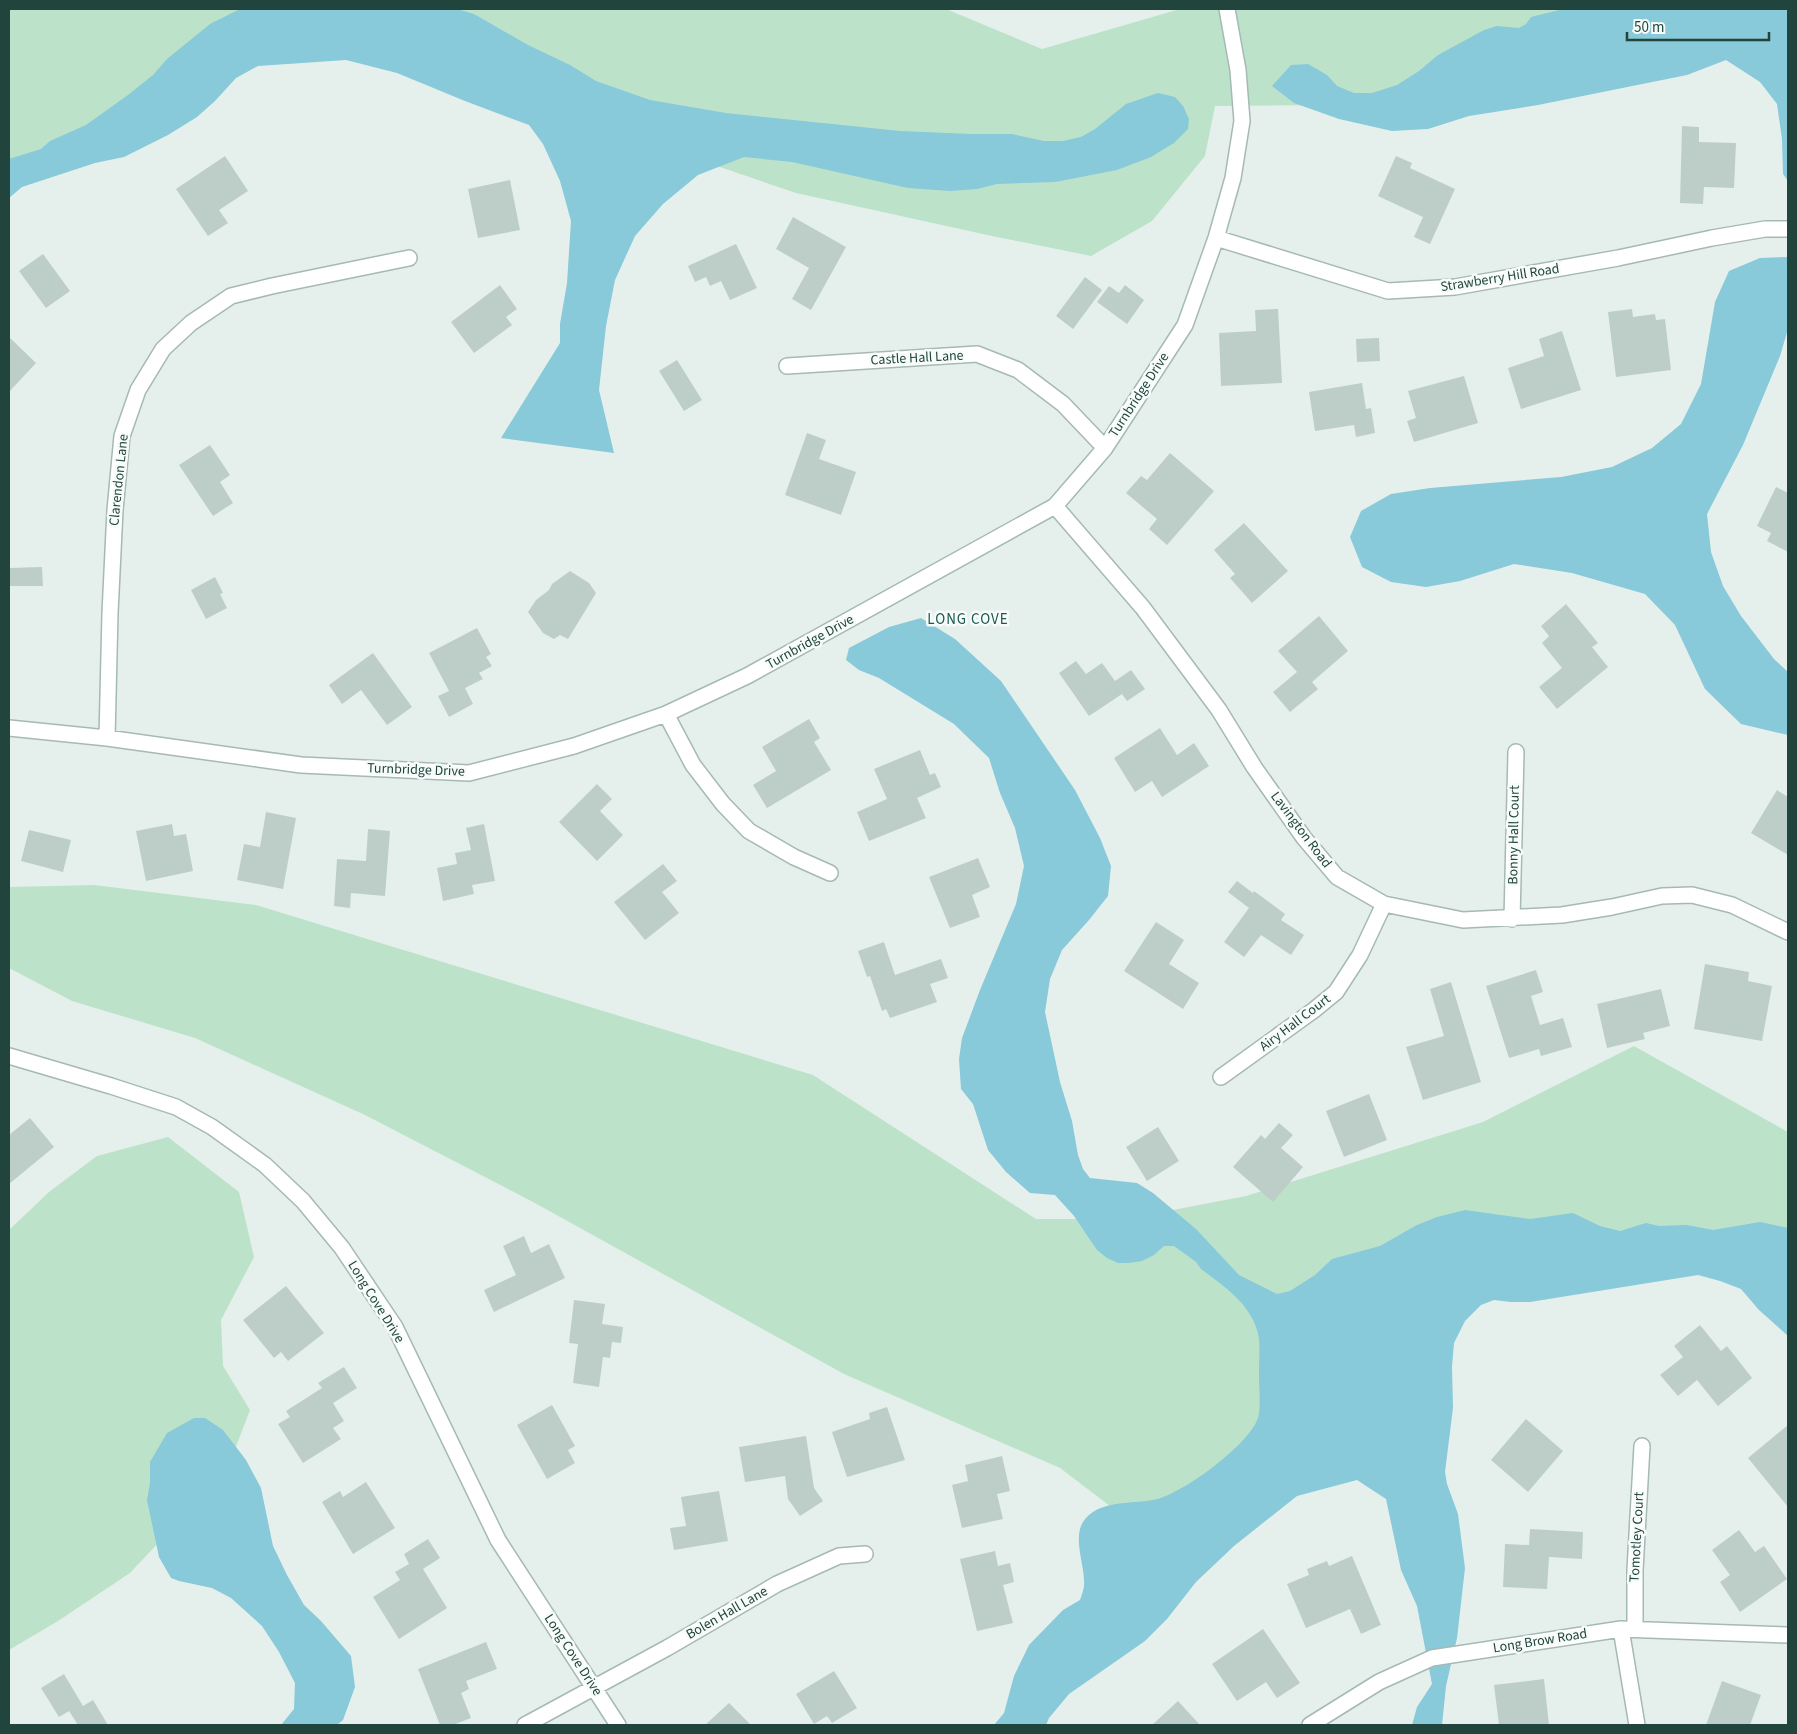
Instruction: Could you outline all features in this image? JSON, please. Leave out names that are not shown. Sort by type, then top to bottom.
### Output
[{"type":"street","name":"Turnbridge Drive","points":[[9,728],[107,738],[301,765],[469,773],[574,746],[666,714],[747,676],[1055,506],[1105,448],[1185,325],[1216,238],[1233,178],[1242,121],[1238,70],[1227,9]]},
{"type":"street","name":"Strawberry Hill Road","points":[[1216,238],[1388,291],[1455,287],[1618,258],[1712,238],[1765,229],[1788,229]]},
{"type":"street","name":"Clarendon Lane","points":[[107,738],[114,529],[122,436],[138,390],[164,349],[191,323],[231,296],[409,258]]},
{"type":"street","name":"Castle Hall Lane","points":[[787,366],[977,354],[1018,370],[1063,404],[1105,448]]},
{"type":"street","name":"Lavington Road","points":[[1055,506],[1143,608],[1220,710],[1254,767],[1304,838],[1337,877],[1384,904],[1463,920],[1562,915],[1662,896],[1692,895],[1732,905],[1788,932]]},
{"type":"street","points":[[666,714],[693,765],[723,804],[749,830],[794,857],[830,874]]},
{"type":"street","name":"Bonny Hall Court","points":[[1512,919],[1516,752]]},
{"type":"street","name":"Airy Hall Court","points":[[1221,1077],[1336,992],[1360,955],[1384,904]]},
{"type":"street","name":"Long Cove Drive","points":[[9,1056],[176,1107],[212,1127],[265,1165],[304,1201],[342,1248],[395,1327],[498,1540],[618,1725]]},
{"type":"street","name":"Tomotley Court","points":[[1637,1725],[1628,1629],[1635,1570],[1642,1446]]},
{"type":"street","name":"Bolen Hall Lane","points":[[525,1725],[777,1584],[839,1556],[866,1554]]},
{"type":"street","name":"Long Brow Road","points":[[1310,1725],[1380,1682],[1432,1658],[1628,1629],[1788,1635]]},
{"type":"green space","points":[[9,9],[946,9],[1042,49],[1180,9],[1788,9],[1415,104],[1215,106],[1205,156],[1152,221],[1091,256],[796,193],[573,117],[275,30],[9,181]]},
{"type":"green space","points":[[94,885],[256,905],[813,1075],[1036,1219],[1126,1219],[1246,1196],[1483,1122],[1634,1046],[1788,1132],[1788,1278],[1532,1265],[1148,1535],[1060,1468],[844,1374],[533,1202],[365,1115],[195,1038],[72,1001],[9,968],[9,887]]},
{"type":"green space","points":[[168,1137],[239,1192],[254,1257],[221,1320],[223,1366],[250,1410],[227,1470],[130,1573],[58,1621],[9,1650],[9,1230],[49,1192],[97,1156]]},
{"type":"water","points":[[240,9],[457,9],[474,14],[528,45],[570,65],[596,81],[650,100],[726,113],[900,131],[1012,134],[1044,141],[1063,141],[1081,137],[1095,129],[1126,104],[1158,93],[1175,97],[1183,106],[1189,119],[1188,129],[1174,143],[1151,157],[1117,170],[1055,182],[997,184],[977,189],[950,191],[908,188],[792,162],[744,157],[698,175],[663,204],[635,236],[615,280],[606,326],[599,390],[614,453],[501,438],[560,343],[560,324],[567,283],[571,221],[560,181],[543,144],[529,125],[397,73],[346,60],[258,66],[236,78],[197,117],[168,135],[124,157],[95,163],[22,187],[9,198],[9,159],[41,149],[50,141],[86,125],[153,75],[167,59],[210,24]]},
{"type":"water","points":[[1563,9],[1788,9],[1788,181],[1783,174],[1782,139],[1777,104],[1760,82],[1726,60],[1687,75],[1538,105],[1469,116],[1428,129],[1392,131],[1339,119],[1294,103],[1272,86],[1291,65],[1308,64],[1327,75],[1337,86],[1354,93],[1372,93],[1397,85],[1419,71],[1438,55],[1484,30],[1497,26],[1519,28],[1526,24],[1531,17]]},
{"type":"water","points":[[1788,257],[1788,329],[1780,356],[1743,445],[1707,514],[1711,552],[1723,586],[1741,616],[1774,659],[1788,672],[1788,735],[1741,724],[1705,689],[1675,625],[1645,594],[1572,573],[1514,564],[1460,581],[1426,587],[1391,582],[1362,567],[1350,537],[1361,511],[1391,494],[1430,488],[1561,477],[1612,467],[1652,448],[1681,424],[1701,384],[1715,302],[1729,271],[1760,258]]},
{"type":"water","points":[[921,618],[955,639],[1001,681],[1075,790],[1100,838],[1111,866],[1108,896],[1062,950],[1050,979],[1045,1012],[1060,1082],[1072,1121],[1078,1155],[1083,1169],[1090,1178],[1137,1183],[1153,1193],[1196,1229],[1239,1275],[1277,1294],[1290,1291],[1315,1275],[1332,1259],[1380,1246],[1417,1225],[1437,1217],[1465,1210],[1530,1219],[1573,1213],[1600,1226],[1620,1231],[1646,1223],[1659,1226],[1687,1225],[1713,1230],[1760,1222],[1788,1228],[1788,1336],[1759,1310],[1741,1289],[1698,1275],[1530,1302],[1494,1300],[1481,1305],[1465,1321],[1454,1343],[1452,1367],[1453,1408],[1445,1472],[1447,1484],[1458,1514],[1465,1568],[1457,1638],[1446,1686],[1442,1725],[1412,1725],[1417,1707],[1432,1684],[1417,1606],[1401,1570],[1386,1499],[1357,1480],[1297,1496],[1234,1546],[1196,1582],[1167,1619],[1145,1641],[1069,1694],[1049,1718],[1046,1725],[994,1725],[1004,1713],[1014,1676],[1029,1645],[1063,1610],[1080,1600],[1084,1574],[1079,1536],[1080,1528],[1089,1515],[1105,1506],[1153,1500],[1180,1489],[1228,1455],[1252,1429],[1258,1418],[1259,1409],[1259,1339],[1252,1317],[1238,1299],[1201,1269],[1196,1262],[1174,1246],[1164,1246],[1154,1255],[1142,1261],[1118,1263],[1107,1258],[1097,1250],[1074,1216],[1055,1195],[1030,1193],[1006,1172],[988,1150],[973,1104],[961,1089],[959,1059],[962,1038],[1016,904],[1024,866],[1015,828],[1000,793],[989,758],[954,724],[879,678],[859,670],[846,660],[849,648],[889,627]]},
{"type":"water","points":[[194,1418],[205,1418],[223,1430],[246,1460],[261,1488],[273,1546],[287,1575],[304,1605],[321,1621],[351,1656],[355,1687],[343,1720],[337,1725],[281,1725],[294,1709],[295,1683],[279,1652],[262,1626],[231,1598],[212,1588],[171,1578],[159,1557],[147,1500],[150,1483],[150,1462],[167,1433]]},
{"type":"building","points":[[1682,126],[1699,127],[1699,142],[1736,143],[1734,188],[1704,187],[1703,204],[1680,203]]},
{"type":"building","points":[[225,156],[248,191],[219,210],[228,223],[208,236],[176,189]]},
{"type":"building","points":[[1396,156],[1412,163],[1410,168],[1455,189],[1430,244],[1414,237],[1423,217],[1378,196]]},
{"type":"building","points":[[510,180],[520,230],[478,238],[468,189]]},
{"type":"building","points":[[793,217],[846,247],[811,310],[792,299],[809,268],[776,249]]},
{"type":"building","points":[[736,244],[757,288],[730,300],[721,281],[710,286],[706,277],[695,282],[688,266]]},
{"type":"building","points":[[43,254],[70,291],[46,308],[19,271]]},
{"type":"building","points":[[1085,277],[1102,290],[1073,329],[1056,316]]},
{"type":"building","points":[[500,285],[517,309],[506,317],[512,325],[474,353],[451,322]]},
{"type":"building","points":[[1125,285],[1144,300],[1127,324],[1097,302],[1109,286],[1119,293]]},
{"type":"building","points":[[1278,309],[1282,383],[1221,386],[1219,333],[1256,331],[1255,310]]},
{"type":"building","points":[[1632,309],[1633,317],[1655,314],[1656,320],[1665,319],[1671,370],[1616,377],[1608,312]]},
{"type":"building","points":[[1562,331],[1581,390],[1521,409],[1508,368],[1544,356],[1539,339]]},
{"type":"building","points":[[9,337],[36,363],[9,392]]},
{"type":"building","points":[[1379,338],[1380,361],[1357,362],[1356,339]]},
{"type":"building","points":[[677,360],[702,400],[684,411],[659,371]]},
{"type":"building","points":[[1464,376],[1478,423],[1414,442],[1407,421],[1416,418],[1408,391]]},
{"type":"building","points":[[1362,383],[1366,409],[1371,408],[1375,433],[1356,437],[1354,425],[1315,431],[1309,392]]},
{"type":"building","points":[[807,433],[826,440],[819,459],[856,472],[841,515],[785,495]]},
{"type":"building","points":[[210,445],[230,475],[220,482],[233,503],[213,516],[179,465]]},
{"type":"building","points":[[1170,453],[1214,491],[1167,545],[1149,529],[1157,519],[1126,493],[1141,476],[1147,480]]},
{"type":"building","points":[[1776,487],[1788,493],[1788,552],[1767,541],[1771,533],[1757,526]]},
{"type":"building","points":[[1244,523],[1288,571],[1252,603],[1230,578],[1235,574],[1214,550]]},
{"type":"building","points":[[42,567],[43,586],[9,586],[9,568]]},
{"type":"building","points":[[570,571],[589,583],[596,593],[568,639],[560,635],[554,639],[543,633],[528,612],[536,600],[549,590],[552,584]]},
{"type":"building","points":[[215,577],[223,593],[220,594],[227,608],[206,619],[191,590]]},
{"type":"building","points":[[1566,604],[1598,643],[1592,647],[1608,667],[1557,709],[1539,687],[1562,668],[1542,643],[1549,636],[1541,626]]},
{"type":"building","points":[[1319,616],[1348,651],[1312,682],[1318,689],[1290,712],[1273,692],[1297,672],[1278,651]]},
{"type":"building","points":[[477,628],[491,654],[486,657],[492,666],[479,673],[483,679],[465,688],[473,704],[449,717],[438,696],[449,691],[429,653]]},
{"type":"building","points":[[373,653],[412,707],[387,725],[361,690],[342,704],[329,685]]},
{"type":"building","points":[[1076,661],[1086,674],[1102,663],[1115,681],[1131,670],[1145,689],[1127,701],[1122,694],[1089,716],[1059,673]]},
{"type":"building","points":[[809,719],[820,738],[814,742],[831,770],[767,808],[753,785],[776,771],[762,747]]},
{"type":"building","points":[[1160,728],[1177,755],[1194,743],[1209,766],[1162,797],[1152,781],[1135,792],[1114,758]]},
{"type":"building","points":[[920,750],[930,775],[935,773],[941,787],[917,798],[926,818],[869,841],[857,812],[887,799],[874,769]]},
{"type":"building","points":[[597,784],[612,799],[600,811],[623,835],[597,861],[559,822]]},
{"type":"building","points":[[1777,790],[1788,797],[1788,855],[1751,833]]},
{"type":"building","points":[[266,812],[296,818],[283,889],[237,880],[244,844],[260,847]]},
{"type":"building","points":[[172,824],[174,836],[186,834],[193,871],[146,881],[136,831]]},
{"type":"building","points":[[484,824],[495,881],[472,885],[474,894],[443,901],[437,868],[457,864],[455,853],[471,850],[466,828]]},
{"type":"building","points":[[368,829],[390,831],[385,896],[351,893],[350,908],[334,906],[337,859],[366,861]]},
{"type":"building","points":[[29,830],[71,840],[63,872],[21,861]]},
{"type":"building","points":[[978,858],[990,887],[972,895],[980,917],[950,928],[929,877]]},
{"type":"building","points":[[663,864],[677,881],[662,892],[679,913],[645,940],[614,902]]},
{"type":"building","points":[[1237,881],[1285,914],[1281,920],[1304,935],[1291,955],[1261,935],[1244,957],[1224,942],[1249,908],[1228,892]]},
{"type":"building","points":[[1156,922],[1184,940],[1169,964],[1199,983],[1183,1009],[1124,971]]},
{"type":"building","points":[[884,942],[895,975],[941,959],[948,978],[930,984],[937,1002],[890,1018],[886,1009],[882,1011],[870,976],[867,977],[858,951]]},
{"type":"building","points":[[1705,964],[1749,972],[1748,981],[1772,986],[1762,1041],[1694,1029]]},
{"type":"building","points":[[1536,970],[1543,992],[1531,996],[1540,1025],[1563,1018],[1572,1047],[1541,1056],[1539,1049],[1509,1058],[1486,986]]},
{"type":"building","points":[[1451,982],[1481,1082],[1423,1100],[1406,1047],[1444,1036],[1430,989]]},
{"type":"building","points":[[1661,989],[1670,1026],[1643,1033],[1645,1039],[1607,1048],[1597,1004]]},
{"type":"building","points":[[1369,1094],[1387,1140],[1344,1157],[1326,1111]]},
{"type":"building","points":[[30,1118],[54,1147],[9,1184],[9,1135]]},
{"type":"building","points":[[1279,1123],[1293,1135],[1281,1148],[1303,1167],[1273,1202],[1233,1167],[1261,1135],[1265,1139]]},
{"type":"building","points":[[1158,1127],[1179,1161],[1147,1181],[1126,1147]]},
{"type":"building","points":[[524,1236],[531,1253],[549,1244],[565,1278],[494,1312],[484,1290],[516,1275],[503,1246]]},
{"type":"building","points":[[286,1286],[324,1333],[288,1361],[281,1352],[274,1358],[243,1320]]},
{"type":"building","points":[[574,1300],[605,1304],[602,1324],[623,1327],[621,1343],[612,1342],[610,1358],[603,1357],[599,1387],[573,1383],[578,1344],[569,1343]]},
{"type":"building","points":[[1700,1325],[1721,1351],[1727,1346],[1752,1378],[1718,1406],[1697,1380],[1678,1396],[1660,1375],[1683,1357],[1674,1346]]},
{"type":"building","points":[[344,1367],[357,1388],[333,1403],[344,1421],[333,1428],[341,1439],[303,1463],[278,1424],[290,1417],[286,1411],[322,1388],[318,1383]]},
{"type":"building","points":[[552,1405],[575,1446],[568,1450],[575,1463],[547,1479],[517,1425]]},
{"type":"building","points":[[887,1407],[905,1460],[847,1477],[832,1432],[870,1419],[869,1413]]},
{"type":"building","points":[[1526,1419],[1563,1451],[1528,1492],[1491,1460]]},
{"type":"building","points":[[1788,1425],[1788,1507],[1748,1458]]},
{"type":"building","points":[[806,1436],[814,1488],[823,1501],[800,1516],[788,1499],[785,1476],[745,1482],[739,1447]]},
{"type":"building","points":[[1002,1456],[1010,1491],[997,1494],[1003,1519],[962,1528],[952,1485],[968,1481],[965,1465]]},
{"type":"building","points":[[366,1482],[395,1528],[353,1554],[322,1502],[340,1491],[343,1497]]},
{"type":"building","points":[[719,1491],[728,1541],[674,1550],[670,1528],[686,1526],[681,1497]]},
{"type":"building","points":[[1530,1529],[1583,1532],[1582,1559],[1549,1557],[1547,1589],[1503,1587],[1505,1544],[1529,1545]]},
{"type":"building","points":[[1739,1530],[1755,1552],[1764,1546],[1787,1579],[1740,1612],[1720,1582],[1730,1575],[1712,1550]]},
{"type":"building","points":[[428,1539],[440,1558],[423,1569],[447,1608],[399,1639],[373,1597],[400,1580],[395,1572],[409,1564],[404,1554]]},
{"type":"building","points":[[995,1551],[998,1566],[1010,1563],[1014,1582],[1003,1585],[1013,1623],[977,1631],[960,1559]]},
{"type":"building","points":[[1352,1556],[1381,1625],[1361,1634],[1350,1609],[1306,1628],[1287,1584],[1309,1575],[1307,1569],[1327,1561],[1329,1566]]},
{"type":"building","points":[[1263,1629],[1300,1683],[1277,1698],[1266,1682],[1237,1701],[1212,1664]]},
{"type":"building","points":[[486,1642],[497,1669],[466,1681],[469,1689],[461,1693],[471,1718],[453,1725],[440,1725],[418,1669]]},
{"type":"building","points":[[834,1671],[857,1708],[832,1723],[827,1716],[814,1724],[796,1694]]},
{"type":"building","points":[[64,1674],[83,1706],[93,1700],[108,1725],[78,1725],[69,1711],[59,1717],[41,1688]]},
{"type":"building","points":[[1544,1679],[1549,1725],[1499,1725],[1494,1685]]},
{"type":"building","points":[[1722,1681],[1761,1695],[1750,1725],[1706,1725]]},
{"type":"building","points":[[1178,1701],[1200,1725],[1152,1725]]},
{"type":"building","points":[[729,1703],[751,1725],[705,1725]]},
{"type":"district","name":"LONG COVE","points":[[968,619]]}]
